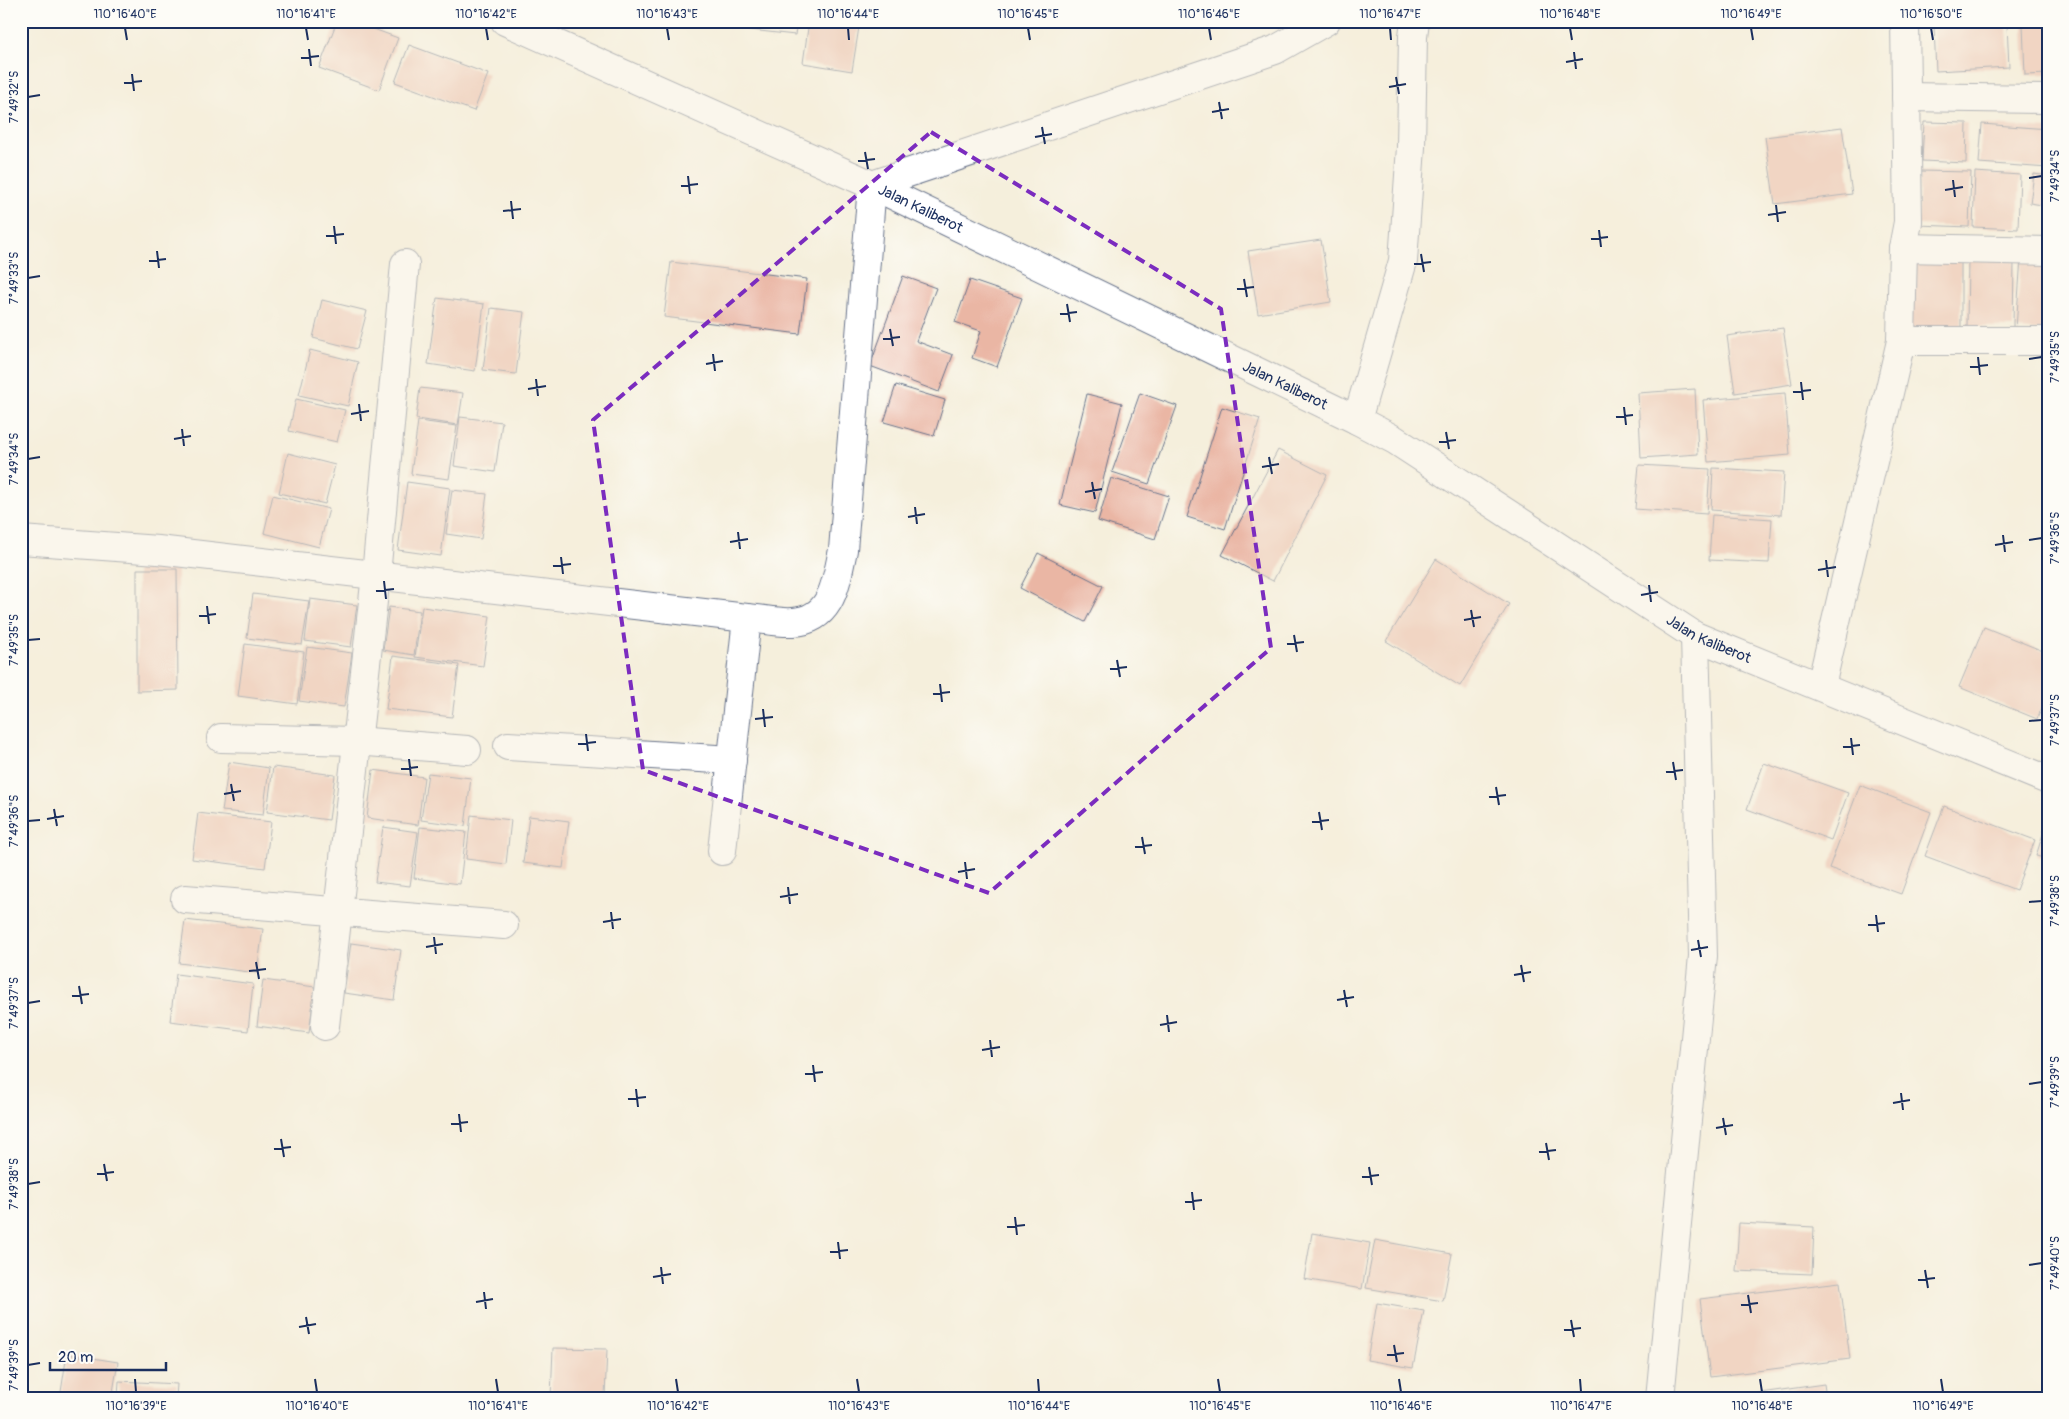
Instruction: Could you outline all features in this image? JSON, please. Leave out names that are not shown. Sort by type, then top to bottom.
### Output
[{"type":"street","name":"Jalan Kaliberot","points":[[505,21],[872,185],[1358,420],[1395,440],[1695,636],[2048,780]]},
{"type":"street","points":[[21,540],[158,550],[747,618],[794,622],[817,615],[828,604],[843,550],[872,185],[1275,50],[1326,21]]},
{"type":"street","points":[[1358,420],[1403,261],[1412,147],[1413,36],[1415,21]]},
{"type":"street","points":[[1821,686],[1901,341],[1903,248],[1908,222],[1905,21]]},
{"type":"street","points":[[1906,97],[2048,99]]},
{"type":"street","points":[[1903,248],[2048,251]]},
{"type":"street","points":[[325,1026],[376,574],[405,264]]},
{"type":"street","points":[[1901,341],[2048,341]]},
{"type":"street","points":[[722,850],[747,618]]},
{"type":"street","points":[[1660,1398],[1703,956],[1695,636]]},
{"type":"street","points":[[221,738],[356,741],[468,750]]},
{"type":"street","points":[[508,746],[732,760]]},
{"type":"street","points":[[185,899],[504,926]]},
{"type":"highlighted area","points":[[931,132],[1221,309],[1271,648],[989,893],[643,770],[593,420]]},
{"type":"building","points":[[337,21],[352,21],[398,38],[379,90],[319,68]]},
{"type":"building","points":[[743,21],[797,21],[795,35],[742,29]]},
{"type":"building","points":[[809,21],[860,21],[852,71],[803,63]]},
{"type":"building","points":[[2007,24],[2009,67],[1936,71],[1934,28]]},
{"type":"building","points":[[2048,24],[2048,74],[2025,75],[2023,25]]},
{"type":"building","points":[[409,45],[488,74],[474,111],[395,82]]},
{"type":"building","points":[[1924,122],[1967,123],[1966,163],[1922,161]]},
{"type":"building","points":[[1982,124],[2048,129],[2048,168],[1979,163]]},
{"type":"building","points":[[1842,127],[1852,194],[1775,204],[1765,137]]},
{"type":"building","points":[[1920,171],[1971,172],[1969,227],[1918,225]]},
{"type":"building","points":[[1975,172],[2020,175],[2018,229],[1973,227]]},
{"type":"building","points":[[2034,174],[2048,176],[2048,206],[2030,203]]},
{"type":"building","points":[[1321,240],[1331,302],[1258,314],[1248,251]]},
{"type":"building","points":[[2021,257],[2048,259],[2048,331],[2016,329]]},
{"type":"building","points":[[1961,258],[1961,331],[1910,332],[1910,259]]},
{"type":"building","points":[[1968,260],[2014,261],[2013,327],[1967,327]]},
{"type":"building","points":[[671,262],[807,279],[800,334],[664,317]]},
{"type":"building","points":[[903,276],[936,288],[916,341],[953,355],[939,392],[870,366]]},
{"type":"building","points":[[970,280],[1022,298],[997,367],[972,358],[981,331],[955,322]]},
{"type":"building","points":[[437,298],[484,304],[475,371],[428,364]]},
{"type":"building","points":[[322,300],[367,311],[357,349],[313,338]]},
{"type":"building","points":[[491,308],[524,312],[516,374],[483,370]]},
{"type":"building","points":[[1783,328],[1792,384],[1735,393],[1727,336]]},
{"type":"building","points":[[310,350],[358,362],[348,406],[299,395]]},
{"type":"building","points":[[896,385],[945,400],[934,436],[884,422]]},
{"type":"building","points":[[420,388],[463,393],[458,425],[416,419]]},
{"type":"building","points":[[1695,389],[1698,454],[1641,458],[1638,393]]},
{"type":"building","points":[[1140,393],[1177,406],[1149,484],[1112,472]]},
{"type":"building","points":[[1785,393],[1790,455],[1708,462],[1703,400]]},
{"type":"building","points":[[1087,394],[1122,403],[1095,513],[1060,505]]},
{"type":"building","points":[[296,399],[345,410],[337,442],[289,431]]},
{"type":"building","points":[[1222,407],[1260,419],[1225,529],[1187,517]]},
{"type":"building","points":[[460,417],[502,422],[495,472],[454,466]]},
{"type":"building","points":[[418,421],[457,426],[449,479],[411,474]]},
{"type":"building","points":[[1278,450],[1327,475],[1273,581],[1222,555]]},
{"type":"building","points":[[288,453],[335,465],[325,504],[279,493]]},
{"type":"building","points":[[1639,465],[1710,469],[1707,514],[1635,509]]},
{"type":"building","points":[[1713,468],[1784,472],[1781,515],[1711,510]]},
{"type":"building","points":[[1111,478],[1169,496],[1155,539],[1098,521]]},
{"type":"building","points":[[407,482],[450,488],[441,556],[398,550]]},
{"type":"building","points":[[452,490],[487,494],[481,539],[446,534]]},
{"type":"building","points":[[273,495],[329,509],[319,547],[264,533]]},
{"type":"building","points":[[1712,515],[1772,519],[1769,563],[1709,560]]},
{"type":"building","points":[[1038,553],[1103,586],[1085,622],[1020,588]]},
{"type":"building","points":[[1436,559],[1509,604],[1460,686],[1386,641]]},
{"type":"building","points":[[137,569],[177,569],[178,690],[137,691]]},
{"type":"building","points":[[253,594],[309,601],[302,645],[247,638]]},
{"type":"building","points":[[310,599],[357,605],[351,647],[305,641]]},
{"type":"building","points":[[389,607],[420,611],[414,655],[383,650]]},
{"type":"building","points":[[422,607],[490,616],[483,666],[415,657]]},
{"type":"building","points":[[1984,627],[2048,653],[2048,693],[2037,719],[1959,687]]},
{"type":"building","points":[[245,644],[304,652],[297,704],[238,696]]},
{"type":"building","points":[[307,647],[352,653],[344,707],[299,701]]},
{"type":"building","points":[[393,656],[459,665],[452,717],[386,709]]},
{"type":"building","points":[[229,762],[269,768],[263,815],[222,811]]},
{"type":"building","points":[[1764,763],[1848,793],[1831,840],[1747,809]]},
{"type":"building","points":[[273,767],[335,775],[329,820],[267,812]]},
{"type":"building","points":[[373,770],[424,777],[418,825],[367,818]]},
{"type":"building","points":[[428,773],[471,778],[465,826],[421,820]]},
{"type":"building","points":[[1860,785],[1931,812],[1901,894],[1829,868]]},
{"type":"building","points":[[1944,806],[2035,840],[2016,890],[1925,856]]},
{"type":"building","points":[[198,813],[271,822],[265,868],[192,859]]},
{"type":"building","points":[[471,815],[511,820],[506,864],[466,859]]},
{"type":"building","points":[[529,816],[569,821],[563,868],[523,863]]},
{"type":"building","points":[[2048,821],[2048,859],[2036,856]]},
{"type":"building","points":[[383,827],[418,832],[410,886],[375,882]]},
{"type":"building","points":[[420,827],[466,832],[460,884],[414,878]]},
{"type":"building","points":[[185,920],[263,929],[257,973],[179,963]]},
{"type":"building","points":[[351,943],[401,950],[394,1000],[344,993]]},
{"type":"building","points":[[176,974],[253,984],[248,1031],[170,1021]]},
{"type":"building","points":[[263,980],[315,987],[309,1033],[257,1026]]},
{"type":"building","points":[[1739,1223],[1814,1227],[1812,1274],[1736,1271]]},
{"type":"building","points":[[1312,1233],[1370,1243],[1362,1289],[1304,1279]]},
{"type":"building","points":[[1375,1240],[1452,1254],[1443,1301],[1366,1288]]},
{"type":"building","points":[[1840,1282],[1850,1359],[1710,1377],[1700,1299]]},
{"type":"building","points":[[1377,1303],[1424,1311],[1413,1368],[1367,1360]]},
{"type":"building","points":[[553,1348],[607,1349],[605,1396],[627,1396],[627,1398],[551,1398]]},
{"type":"building","points":[[67,1354],[118,1362],[112,1398],[60,1398]]},
{"type":"building","points":[[119,1381],[177,1384],[176,1398],[118,1398]]},
{"type":"building","points":[[1824,1384],[1826,1398],[1732,1398],[1732,1397]]}]
